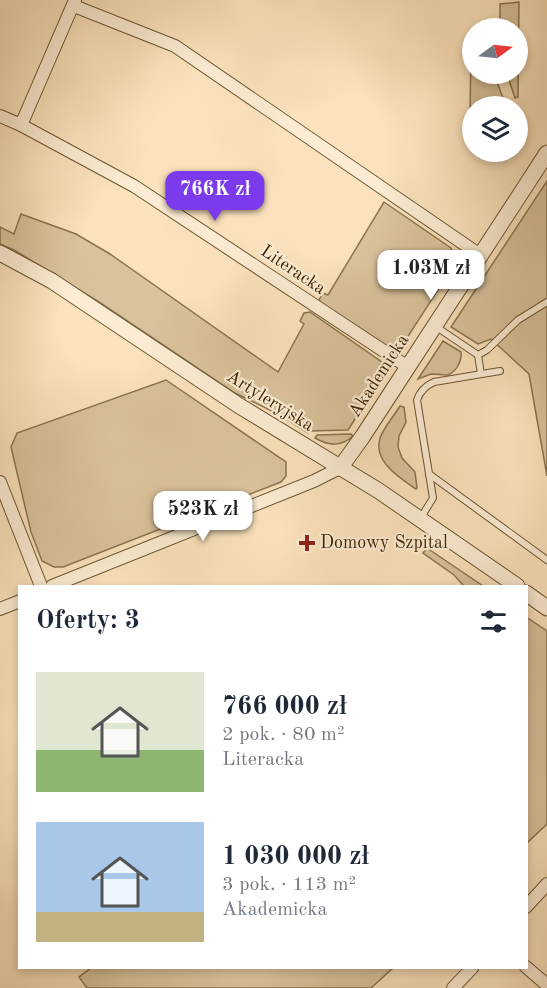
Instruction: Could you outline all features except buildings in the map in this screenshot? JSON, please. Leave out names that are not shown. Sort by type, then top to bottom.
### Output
[{"type":"street","points":[[21,125],[74,3],[182,50],[480,255]]},
{"type":"street","name":"Literacka","points":[[0,116],[134,186],[408,368]]},
{"type":"street","name":"Akademicka","points":[[340,468],[408,368],[547,153]]},
{"type":"street","name":"Artyleryjska","points":[[0,253],[52,281],[238,405],[379,491],[516,585]]},
{"type":"street","points":[[54,585],[292,490],[340,468]]},
{"type":"street","points":[[0,482],[41,585]]},
{"type":"street","points":[[528,594],[547,608]]},
{"type":"street","points":[[0,609],[18,601]]},
{"type":"street","points":[[528,905],[547,884]]},
{"type":"street","points":[[453,988],[471,969]]},
{"type":"street","points":[[528,969],[547,985]]},
{"type":"lane","points":[[478,355],[487,350],[518,320],[547,302]]},
{"type":"lane","points":[[435,326],[478,355],[481,374]]},
{"type":"lane","points":[[419,519],[433,498],[417,400],[419,394],[434,382],[500,371]]},
{"type":"lane","points":[[429,474],[547,560]]},
{"type":"shaded area","points":[[519,2],[519,18],[500,18],[500,4]]},
{"type":"shaded area","points":[[470,84],[498,84],[502,96],[470,96]]},
{"type":"shaded area","points":[[510,84],[518,84],[518,96],[514,96]]},
{"type":"shaded area","points":[[547,181],[547,476],[529,374],[491,339],[478,344],[451,327]]},
{"type":"shaded area","points":[[384,202],[451,248],[456,262],[398,352],[391,350],[319,300],[323,293],[328,295]]},
{"type":"shaded area","points":[[21,214],[76,234],[110,254],[278,372],[304,324],[300,321],[304,313],[310,312],[389,367],[348,430],[309,431],[308,433],[280,415],[235,393],[99,302],[14,250],[0,244],[0,227],[14,234]]},
{"type":"shaded area","points":[[443,341],[461,352],[461,359],[456,369],[448,375],[431,374],[418,379]]},
{"type":"shaded area","points":[[166,380],[286,462],[286,476],[281,482],[63,567],[54,567],[42,561],[31,532],[11,447],[17,433]]},
{"type":"shaded area","points":[[400,406],[404,407],[406,422],[399,436],[398,447],[402,458],[415,472],[416,489],[389,468],[380,455],[380,438]]},
{"type":"shaded area","points":[[351,434],[353,436],[339,444],[325,443],[315,438],[317,435]]},
{"type":"shaded area","points":[[427,548],[482,585],[463,585],[454,575],[423,553]]},
{"type":"shaded area","points":[[528,618],[547,631],[547,824],[528,842]]},
{"type":"shaded area","points":[[90,969],[392,969],[371,988],[87,988],[79,977]]},
{"type":"place","name":"Domowy Szpital","points":[[307,543]]}]
